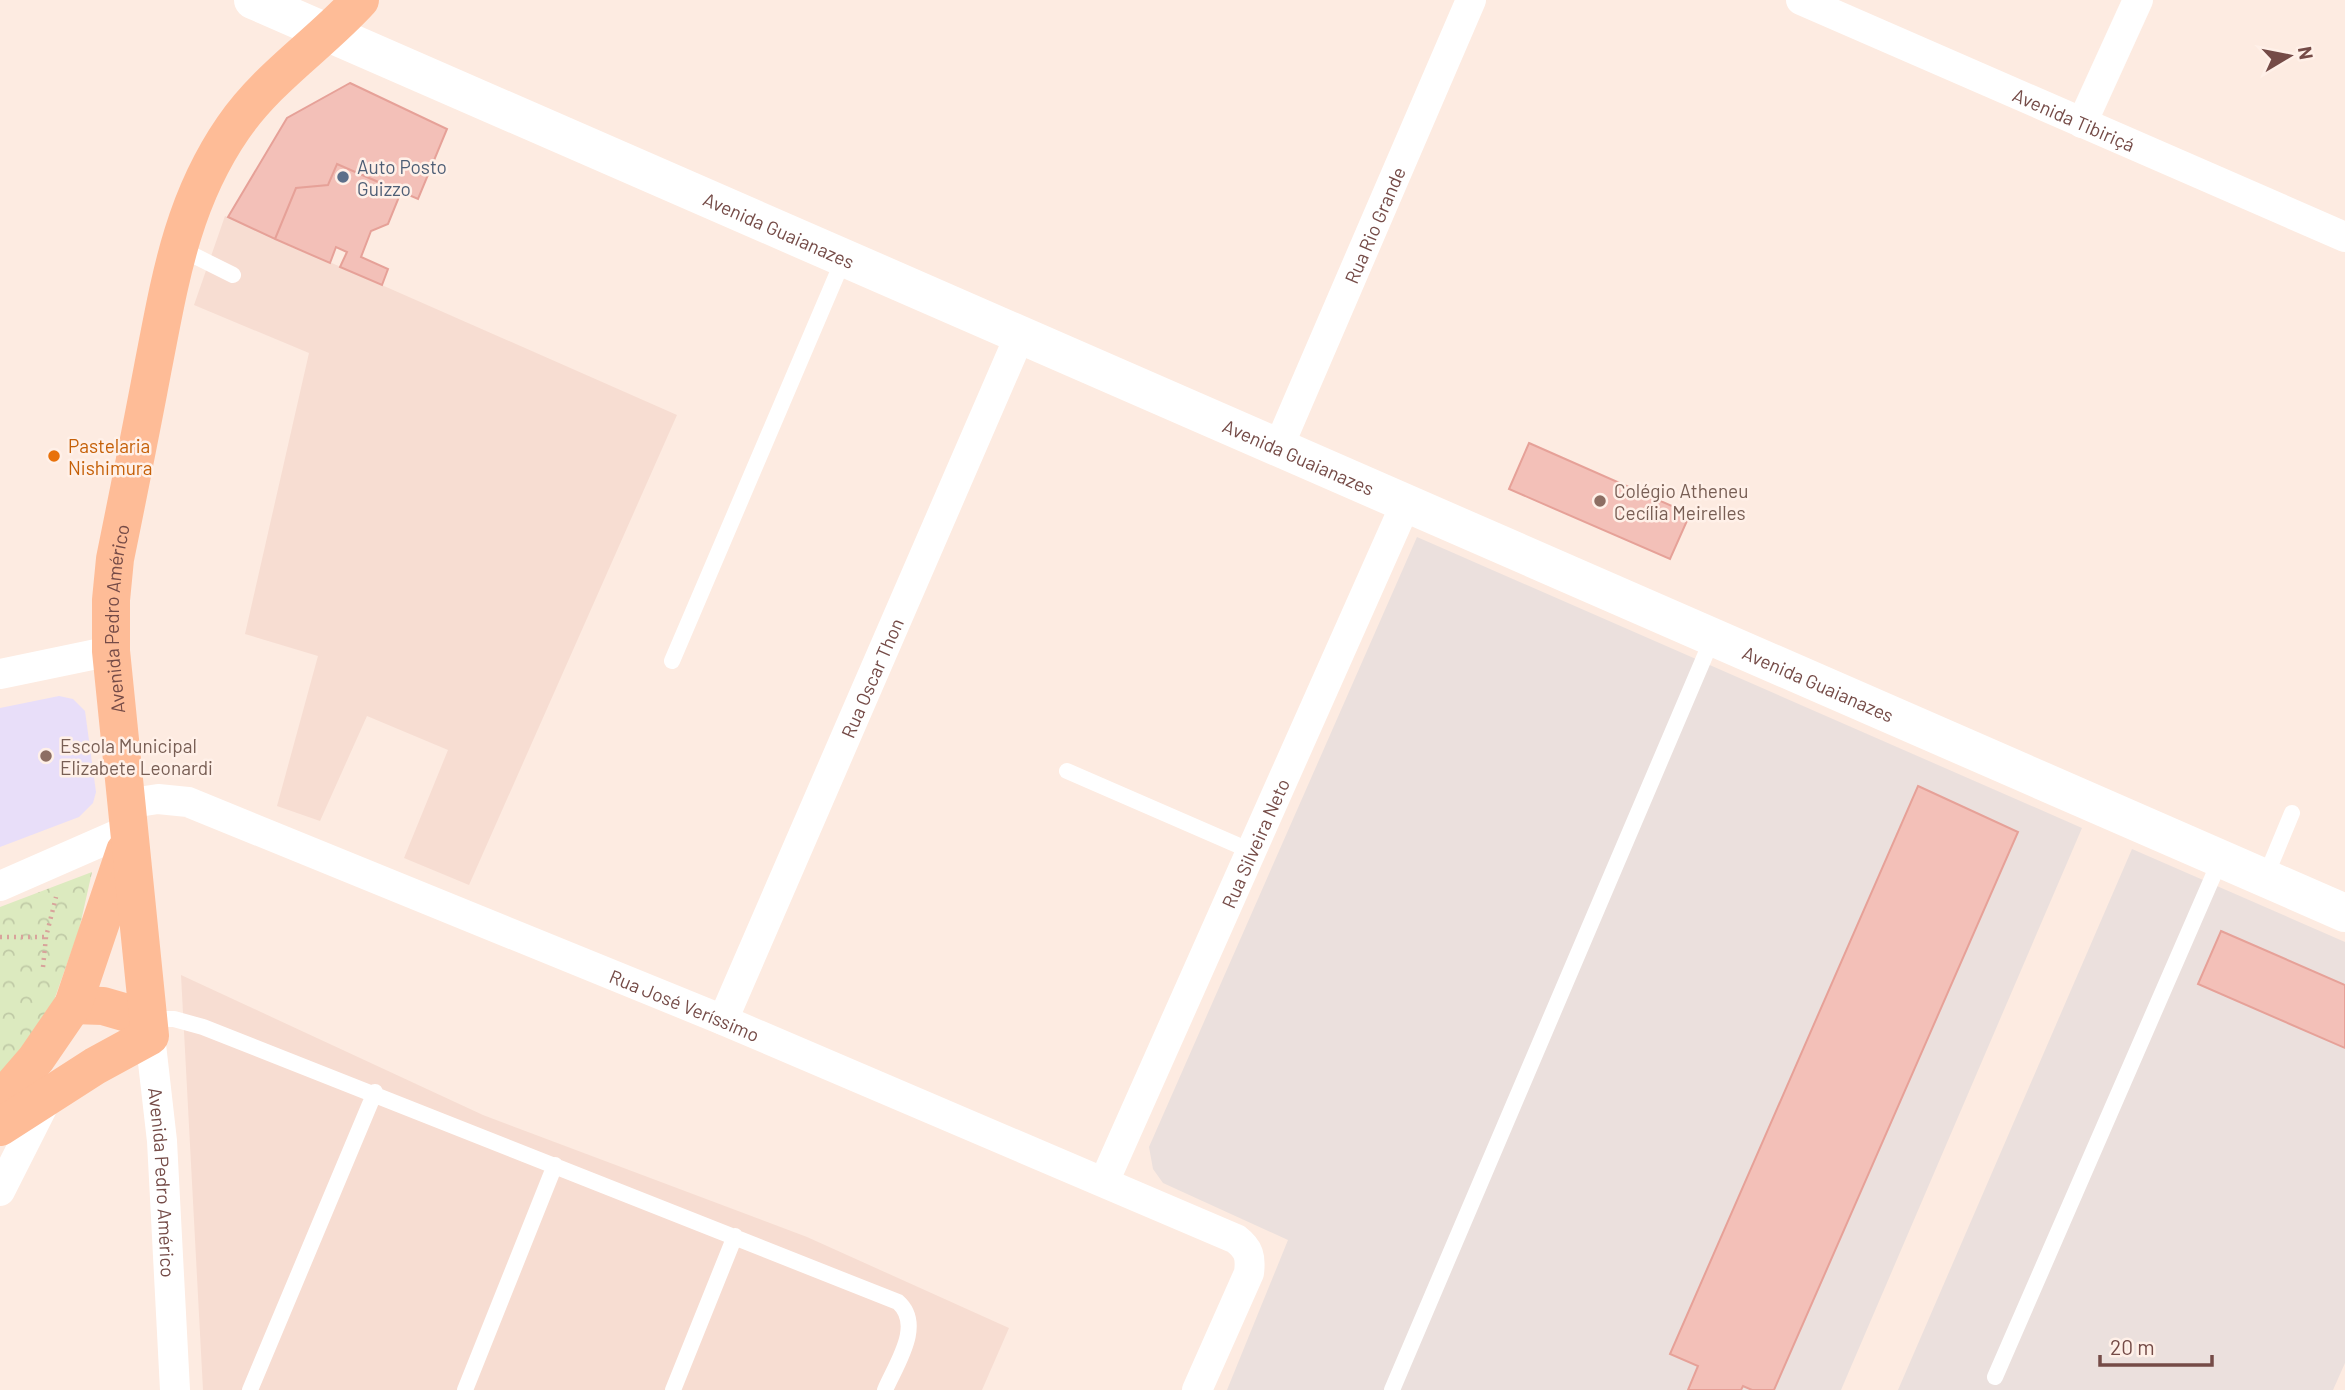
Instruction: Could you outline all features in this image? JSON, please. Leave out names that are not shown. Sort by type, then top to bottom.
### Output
[{"type":"main road","name":"Avenida Guaianazes","points":[[253,0],[2345,912]]},
{"type":"main road","name":"Avenida Pedro Américo","points":[[149,1027],[111,651],[111,600],[116,559],[177,246],[197,190],[233,128],[287,66],[328,33],[360,0]]},
{"type":"main road","points":[[0,1101],[36,1059],[73,1005],[127,824]]},
{"type":"main road","points":[[0,1127],[46,1100],[149,1027],[103,1006],[73,1005]]},
{"type":"street","name":"Rua Rio Grande","points":[[1278,448],[1471,0]]},
{"type":"street","name":"Avenida Tibiriçá","points":[[1801,0],[2345,237]]},
{"type":"street","points":[[2082,123],[2137,0]]},
{"type":"street","name":"Rua Oscar Thon","points":[[723,1020],[1020,335]]},
{"type":"street","name":"Rua Silveira Neto","points":[[1104,1182],[1406,503]]},
{"type":"street","points":[[0,674],[111,651]]},
{"type":"street","name":"Rua José Veríssimo","points":[[0,886],[66,859],[127,824],[158,799],[188,802],[723,1020],[1236,1239],[1247,1248],[1249,1273],[1197,1390]]},
{"type":"street","name":"Avenida Pedro Américo","points":[[149,1027],[162,1141],[175,1390]]},
{"type":"street","points":[[0,1191],[46,1100]]},
{"type":"lane","points":[[177,246],[233,275]]},
{"type":"lane","points":[[672,661],[844,258]]},
{"type":"lane","points":[[1392,1390],[1713,637]]},
{"type":"lane","points":[[1067,771],[1251,851]]},
{"type":"lane","points":[[2265,878],[2292,813]]},
{"type":"lane","points":[[1995,1377],[2221,858]]},
{"type":"lane","points":[[149,1027],[174,1018],[203,1027],[374,1092],[898,1302],[907,1310],[910,1321],[908,1336],[884,1390]]},
{"type":"lane","points":[[250,1390],[374,1092]]},
{"type":"lane","points":[[465,1390],[555,1165]]},
{"type":"lane","points":[[673,1390],[735,1236]]},
{"type":"path","points":[[38,979],[66,859]]},
{"type":"path","points":[[0,937],[46,937]]},
{"type":"shaded area","points":[[225,216],[677,415],[469,885],[404,858],[448,750],[367,716],[320,821],[277,806],[318,656],[245,634],[309,353],[194,305]]},
{"type":"shaded area","points":[[1417,537],[2082,828],[1841,1390],[1227,1390],[1288,1240],[1163,1183],[1153,1169],[1149,1147]]},
{"type":"shaded area","name":"Escola Municipal Elizabete Leonardi","points":[[59,696],[73,699],[85,711],[96,792],[93,803],[79,817],[0,847],[0,708]]},
{"type":"shaded area","points":[[2132,849],[2345,942],[2345,1363],[2333,1390],[1898,1390]]},
{"type":"shaded area","points":[[181,975],[483,1115],[807,1237],[1009,1328],[982,1390],[203,1390]]},
{"type":"green space","points":[[92,872],[79,930],[52,1006],[0,1080],[0,907]]},
{"type":"building","points":[[350,83],[447,129],[418,199],[337,164],[328,185],[296,188],[275,239],[228,217],[287,118]]},
{"type":"building","points":[[337,164],[401,192],[388,224],[371,231],[361,257],[388,269],[382,285],[340,267],[347,252],[336,247],[330,263],[275,239],[296,188],[328,185]]},
{"type":"building","name":"Colégio Atheneu Cecília Meirelles","points":[[1529,443],[1690,514],[1670,559],[1509,489]]},
{"type":"building","points":[[1918,786],[2018,832],[1774,1390],[1752,1390],[1743,1386],[1741,1390],[1688,1390],[1698,1366],[1670,1354]]},
{"type":"building","points":[[2221,931],[2345,985],[2345,1048],[2198,984]]},
{"type":"place","name":"Auto Posto Guizzo","points":[[343,177]]},
{"type":"place","name":"Pastelaria Nishimura","points":[[54,456]]},
{"type":"place","name":"Colégio Atheneu Cecília Meirelles","points":[[1600,501]]},
{"type":"place","name":"Escola Municipal Elizabete Leonardi","points":[[46,756]]}]
